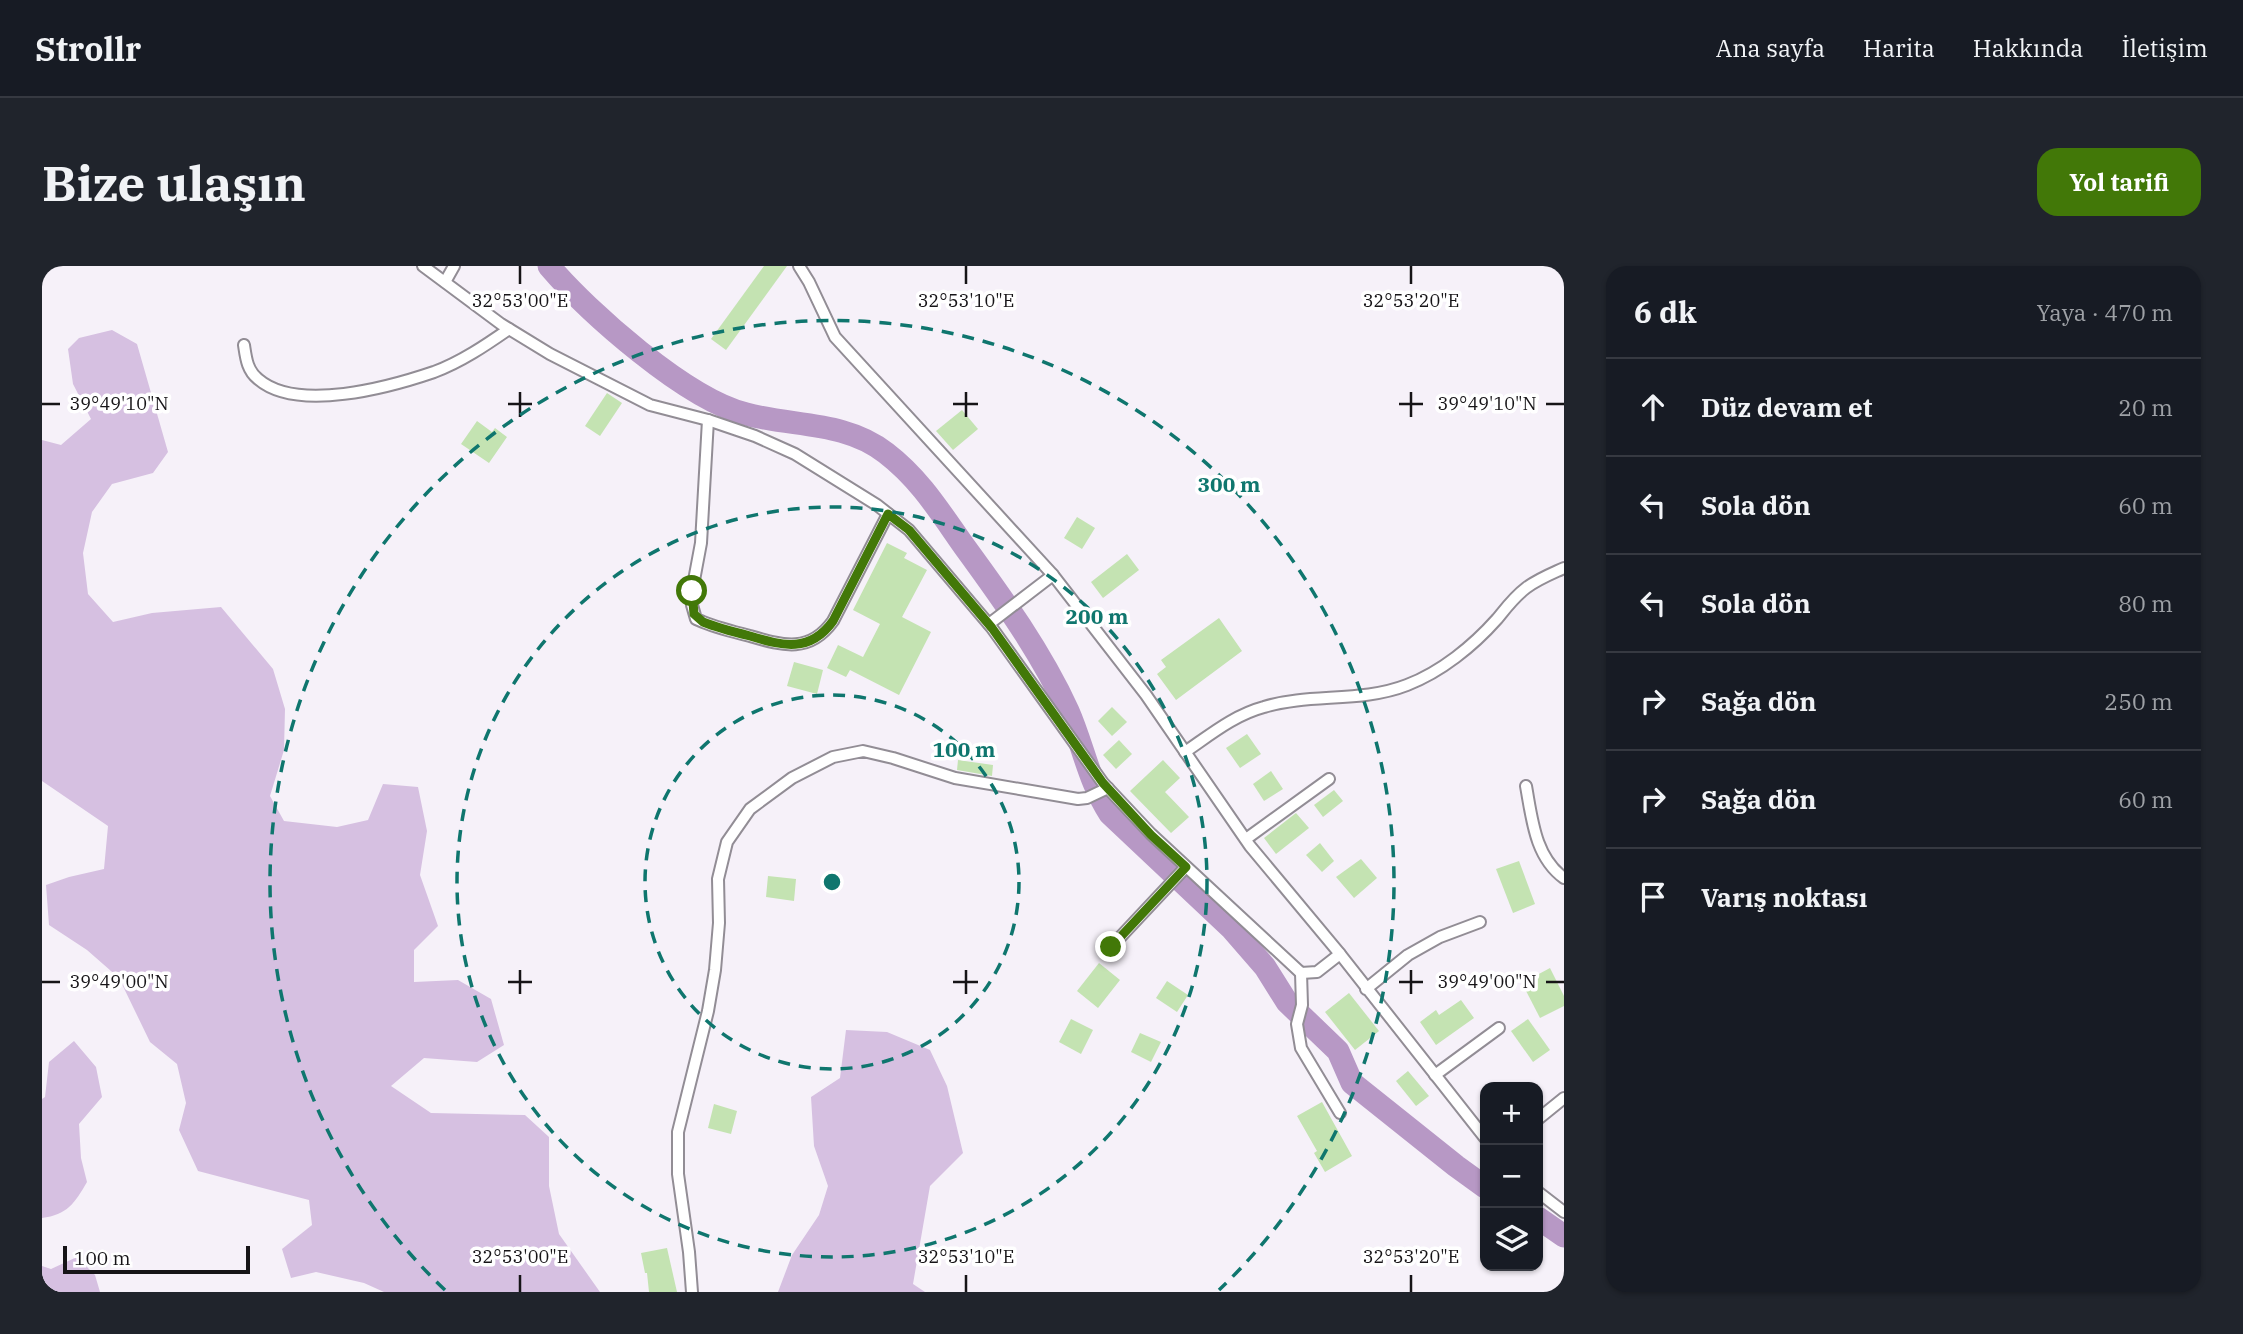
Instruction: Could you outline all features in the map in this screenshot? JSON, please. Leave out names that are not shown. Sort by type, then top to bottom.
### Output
[{"type":"street","points":[[423,266],[509,329],[550,354],[650,405],[708,420],[755,436],[795,454],[909,530],[989,624],[1108,788],[1151,835],[1301,973],[1302,1005],[1297,1024],[1301,1048],[1340,1112]]},
{"type":"street","points":[[445,282],[454,266]]},
{"type":"street","points":[[799,266],[835,337],[1053,575],[1146,695],[1245,839],[1480,1132]]},
{"type":"street","points":[[244,345],[247,364],[256,378],[273,389],[291,394],[313,395],[346,393],[390,385],[436,371],[488,344],[509,329]]},
{"type":"street","points":[[708,420],[701,543],[692,598],[694,614],[703,622],[781,645],[798,644],[821,636],[833,621],[888,514]]},
{"type":"street","points":[[1185,752],[1234,718],[1264,707],[1297,700],[1353,696],[1405,686],[1437,671],[1470,644],[1510,601],[1527,587],[1564,568]]},
{"type":"street","points":[[989,624],[1053,575]]},
{"type":"street","points":[[691,1292],[689,1252],[678,1174],[678,1132],[708,1011],[715,971],[719,923],[718,879],[727,842],[750,809],[792,778],[833,757],[863,751],[955,778],[1078,799],[1087,798],[1108,788]]},
{"type":"street","points":[[1245,839],[1329,779]]},
{"type":"street","points":[[1526,786],[1535,833],[1544,856],[1553,870],[1564,878]]},
{"type":"street","points":[[1111,947],[1186,867]]},
{"type":"street","points":[[1366,989],[1408,955],[1440,937],[1480,922]]},
{"type":"street","points":[[1301,973],[1317,972],[1340,954]]},
{"type":"street","points":[[1435,1075],[1499,1028]]},
{"type":"street","points":[[1543,1115],[1564,1098]]},
{"type":"street","points":[[1543,1196],[1564,1212]]},
{"type":"shaded area","points":[[112,330],[137,344],[168,452],[153,473],[112,484],[92,512],[83,553],[88,594],[113,622],[152,613],[221,607],[273,669],[285,709],[284,750],[270,796],[284,821],[337,827],[368,820],[383,784],[418,787],[427,831],[420,875],[438,926],[414,950],[414,982],[458,980],[491,999],[504,1045],[477,1062],[424,1058],[391,1086],[431,1113],[525,1115],[549,1137],[549,1186],[559,1234],[600,1292],[384,1292],[364,1283],[316,1272],[291,1278],[282,1249],[312,1225],[309,1200],[198,1171],[179,1130],[186,1103],[177,1064],[150,1042],[119,978],[87,950],[49,925],[46,885],[104,869],[108,826],[42,781],[42,440],[61,445],[91,419],[73,384],[68,349],[79,338]]},
{"type":"shaded area","points":[[846,1030],[887,1032],[930,1050],[947,1086],[963,1153],[930,1186],[913,1284],[925,1292],[778,1292],[792,1255],[819,1215],[828,1186],[814,1146],[811,1097],[840,1078]]},
{"type":"shaded area","points":[[74,1041],[96,1067],[102,1097],[79,1124],[81,1158],[87,1182],[64,1211],[42,1218],[42,1099],[45,1097],[49,1062]]},
{"type":"shaded area","points":[[77,1257],[95,1275],[100,1292],[42,1292],[42,1266],[51,1269]]},
{"type":"building","points":[[764,266],[787,266],[726,350],[711,339]]},
{"type":"building","points":[[607,393],[622,403],[600,436],[585,426]]},
{"type":"building","points":[[962,410],[978,429],[953,450],[936,431]]},
{"type":"building","points":[[477,421],[492,432],[495,428],[507,437],[489,463],[461,444]]},
{"type":"building","points":[[1077,517],[1095,528],[1082,549],[1064,538]]},
{"type":"building","points":[[887,543],[907,553],[904,558],[927,570],[902,617],[931,632],[899,695],[850,670],[846,677],[827,668],[838,645],[863,657],[880,624],[853,610]]},
{"type":"building","points":[[1127,554],[1139,570],[1103,598],[1091,582]]},
{"type":"building","points":[[1219,618],[1242,651],[1176,700],[1157,674],[1166,667],[1161,660]]},
{"type":"building","points":[[794,662],[823,670],[817,694],[787,686]]},
{"type":"building","points":[[1112,707],[1127,722],[1112,736],[1098,721]]},
{"type":"building","points":[[1247,734],[1261,754],[1240,768],[1226,748]]},
{"type":"building","points":[[1119,740],[1132,754],[1116,769],[1103,755]]},
{"type":"building","points":[[958,760],[993,765],[992,776],[957,770]]},
{"type":"building","points":[[1163,760],[1180,778],[1165,792],[1189,817],[1171,833],[1130,791]]},
{"type":"building","points":[[1271,771],[1283,789],[1264,801],[1253,784]]},
{"type":"building","points":[[1334,790],[1343,801],[1323,817],[1314,805]]},
{"type":"building","points":[[1296,813],[1309,828],[1276,854],[1264,838]]},
{"type":"building","points":[[1320,843],[1334,861],[1322,872],[1306,855]]},
{"type":"building","points":[[1361,859],[1377,878],[1354,898],[1336,877]]},
{"type":"building","points":[[1519,861],[1535,904],[1513,913],[1496,869]]},
{"type":"building","points":[[768,876],[796,879],[794,901],[766,897]]},
{"type":"building","points":[[1099,963],[1120,980],[1098,1008],[1077,991]]},
{"type":"building","points":[[1550,968],[1564,996],[1564,1006],[1540,1018],[1522,983]]},
{"type":"building","points":[[1167,981],[1188,995],[1177,1012],[1156,998]]},
{"type":"building","points":[[1349,993],[1379,1031],[1355,1050],[1325,1012]]},
{"type":"building","points":[[1461,1000],[1474,1018],[1436,1045],[1420,1022],[1436,1010],[1439,1015]]},
{"type":"building","points":[[1071,1019],[1093,1030],[1081,1054],[1059,1042]]},
{"type":"building","points":[[1528,1019],[1550,1050],[1533,1062],[1511,1031]]},
{"type":"building","points":[[1140,1033],[1161,1042],[1151,1062],[1131,1052]]},
{"type":"building","points":[[1408,1071],[1429,1096],[1416,1106],[1396,1081]]},
{"type":"building","points":[[1322,1102],[1352,1156],[1325,1172],[1314,1153],[1317,1151],[1297,1116]]},
{"type":"building","points":[[714,1104],[737,1111],[731,1134],[708,1128]]},
{"type":"building","points":[[667,1248],[677,1292],[649,1292],[641,1253]]},
{"type":"waterway","points":[[549,266],[613,330],[696,391],[746,414],[819,426],[854,435],[898,463],[938,508],[1046,668],[1068,711],[1097,789],[1110,814],[1232,929],[1265,967],[1287,1002],[1338,1051],[1352,1083],[1480,1183]]},
{"type":"waterway","points":[[1543,1221],[1564,1236]]},
{"type":"route","points":[[692,591],[696,619],[712,626],[781,645],[811,641],[821,636],[833,621],[888,514],[909,530],[992,628],[1103,783],[1151,835],[1186,867],[1111,947]]}]
